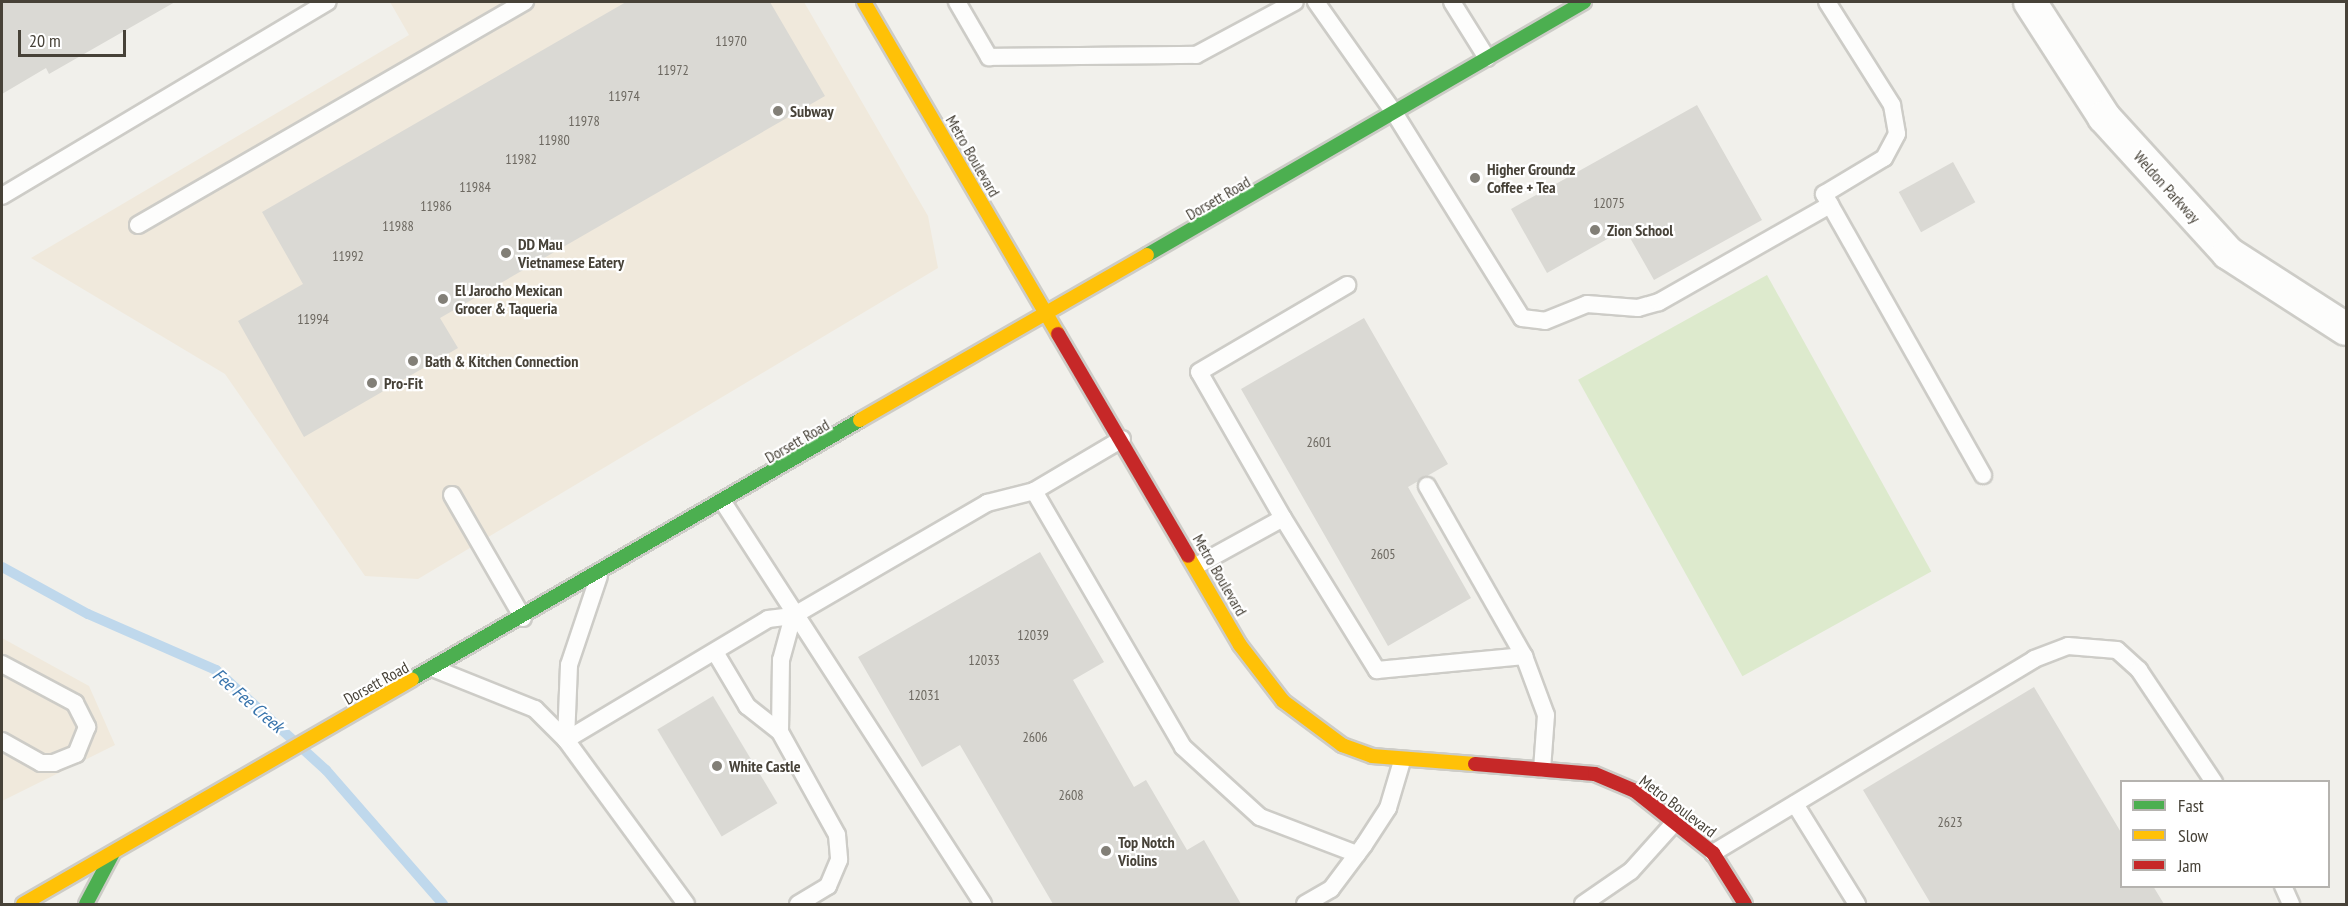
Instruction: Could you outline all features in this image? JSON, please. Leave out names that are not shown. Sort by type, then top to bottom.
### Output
[{"type":"main road","name":"Metro Boulevard","points":[[864,2],[1047,316],[1122,439],[1240,645],[1283,701],[1342,745],[1402,761],[1595,774],[1635,791],[1713,853],[1744,904]]},
{"type":"main road","name":"Dorsett Road","points":[[23,904],[1047,316],[1584,2]]},
{"type":"main road","points":[[86,904],[113,853]]},
{"type":"street","name":"Weldon Parkway","points":[[2030,2],[2104,117],[2228,254],[2346,329]]},
{"type":"lane","points":[[2,196],[328,2]]},
{"type":"lane","points":[[138,225],[525,2]]},
{"type":"lane","points":[[957,2],[989,57],[1196,55],[1295,2]]},
{"type":"lane","points":[[1317,2],[1395,114],[1522,318],[1545,321],[1587,304],[1638,308],[1659,302],[1830,205]]},
{"type":"lane","points":[[1452,2],[1487,58]]},
{"type":"lane","points":[[1827,2],[1892,105],[1897,134],[1884,158],[1824,194],[1983,475]]},
{"type":"lane","points":[[1347,285],[1199,372],[1283,518],[1377,670],[1524,656]]},
{"type":"lane","points":[[566,740],[768,619],[793,616],[987,503],[1034,491],[1122,439]]},
{"type":"lane","points":[[1427,486],[1524,656],[1546,715],[1542,769]]},
{"type":"lane","points":[[1034,491],[1183,747],[1260,817],[1357,854]]},
{"type":"lane","points":[[452,495],[522,618]]},
{"type":"lane","points":[[723,502],[793,616],[983,904]]},
{"type":"lane","points":[[1196,566],[1283,518]]},
{"type":"lane","points":[[566,740],[569,664],[600,573]]},
{"type":"lane","points":[[780,732],[781,660],[793,616]]},
{"type":"lane","points":[[1713,853],[2034,659],[2068,646],[2117,650],[2139,670],[2213,780]]},
{"type":"lane","points":[[715,652],[747,706],[780,732],[837,835],[839,860],[828,886],[798,904]]},
{"type":"lane","points":[[2,664],[75,703],[87,727],[76,754],[54,763],[41,763],[2,741]]},
{"type":"lane","points":[[435,669],[535,709],[566,740],[686,904]]},
{"type":"lane","points":[[1305,904],[1331,889],[1357,854],[1388,808],[1402,761]]},
{"type":"lane","points":[[1795,804],[1857,904]]},
{"type":"lane","points":[[1583,904],[1631,871],[1674,823]]},
{"type":"lane","points":[[2284,888],[2292,904]]},
{"type":"shaded area","points":[[390,2],[804,2],[928,216],[938,268],[418,579],[365,576],[225,374],[31,258],[409,35]]},
{"type":"shaded area","points":[[2,638],[89,686],[115,745],[2,801]]},
{"type":"green space","points":[[1767,275],[1931,571],[1742,676],[1578,380]]},
{"type":"building","points":[[2,2],[175,2],[49,74],[46,68],[2,94]]},
{"type":"building","points":[[626,2],[770,2],[825,96],[440,318],[458,348],[304,437],[238,321],[303,284],[262,212]]},
{"type":"building","points":[[1697,105],[1762,220],[1654,280],[1625,229],[1547,273],[1511,209]]},
{"type":"building","points":[[1953,162],[1975,202],[1921,232],[1899,192]]},
{"type":"building","points":[[1364,318],[1448,464],[1408,487],[1471,598],[1388,646],[1241,389]]},
{"type":"building","points":[[1040,552],[1104,662],[1073,680],[1134,787],[1146,780],[1187,850],[1204,840],[1241,904],[1053,904],[960,745],[922,767],[858,657]]},
{"type":"building","points":[[2034,687],[2120,831],[2120,888],[2154,888],[2164,904],[1931,904],[1863,790]]},
{"type":"building","name":"White Castle","points":[[713,696],[777,803],[722,837],[657,729]]},
{"type":"waterway","name":"Fee Fee Creek","points":[[2,567],[88,614],[216,670],[326,770],[443,904]]},
{"type":"traffic: fast","points":[[1147,255],[1584,2]]},
{"type":"traffic: fast","points":[[412,679],[860,420]]},
{"type":"traffic: fast","points":[[86,904],[113,853]]},
{"type":"traffic: slow","points":[[864,2],[1058,334]]},
{"type":"traffic: slow","points":[[860,420],[1147,255]]},
{"type":"traffic: slow","points":[[1188,556],[1240,645],[1283,701],[1342,745],[1372,756],[1475,764]]},
{"type":"traffic: slow","points":[[23,904],[412,679]]},
{"type":"traffic: jam","points":[[1058,334],[1188,556]]},
{"type":"traffic: jam","points":[[1475,764],[1595,774],[1635,791],[1713,853],[1745,904]]},
{"type":"place","name":"Subway","points":[[778,111]]},
{"type":"place","name":"Higher Groundz Coffee + Tea","points":[[1475,178]]},
{"type":"place","name":"Zion School","points":[[1595,230]]},
{"type":"place","name":"DD Mau Vietnamese Eatery","points":[[506,253]]},
{"type":"place","name":"El Jarocho Mexican Grocer & Taqueria","points":[[443,299]]},
{"type":"place","name":"Bath & Kitchen Connection","points":[[413,361]]},
{"type":"place","name":"Pro-Fit","points":[[372,383]]},
{"type":"place","name":"White Castle","points":[[717,766]]},
{"type":"place","name":"Top Notch Violins","points":[[1106,851]]}]
